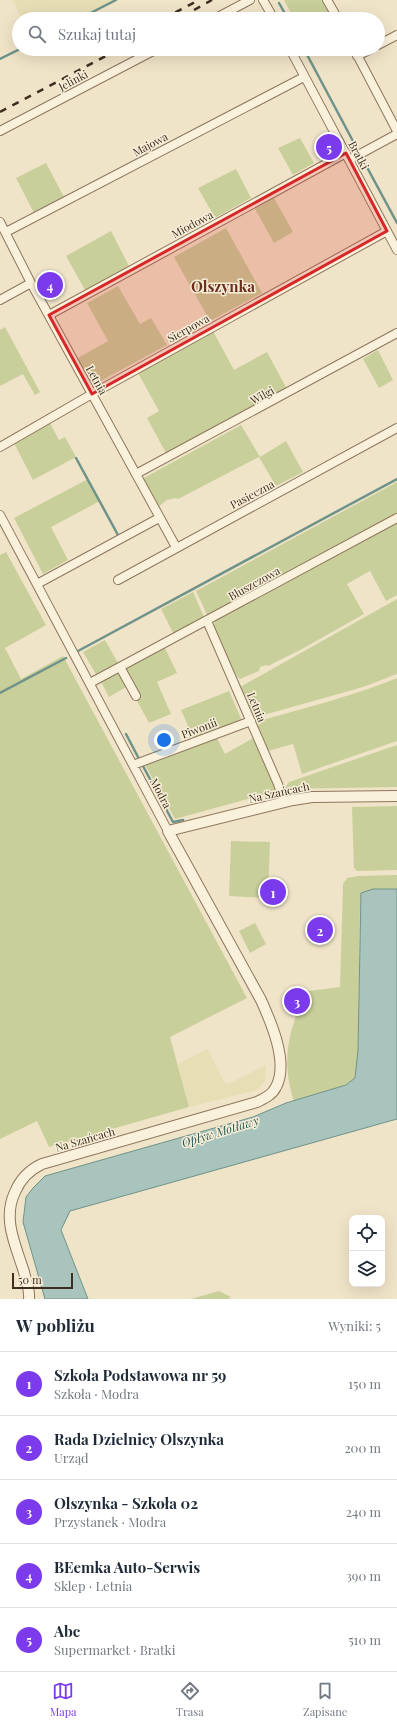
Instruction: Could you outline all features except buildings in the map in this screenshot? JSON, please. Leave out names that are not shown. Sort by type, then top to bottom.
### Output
[{"type":"street","points":[[227,12],[250,0]]},
{"type":"street","points":[[263,0],[270,12]]},
{"type":"street","points":[[327,0],[334,12]]},
{"type":"street","points":[[385,41],[397,35]]},
{"type":"street","name":"Jelinki","points":[[0,131],[144,56]]},
{"type":"street","name":"Bratki","points":[[294,56],[397,250]]},
{"type":"street","points":[[358,56],[397,133]]},
{"type":"street","name":"Majowa","points":[[6,232],[304,77]]},
{"type":"street","name":"Miodowa","points":[[49,315],[348,156],[397,133]]},
{"type":"street","name":"Letnia","points":[[0,222],[31,283],[176,547]]},
{"type":"street","name":"Sierpowa","points":[[0,447],[92,394],[387,231]]},
{"type":"street","points":[[0,300],[31,283]]},
{"type":"street","name":"Wilgi","points":[[136,474],[397,333]]},
{"type":"street","name":"Pasieczna","points":[[118,580],[176,547],[397,428]]},
{"type":"street","name":"Modra","points":[[0,515],[168,831],[261,1000],[273,1026],[281,1063],[276,1088]]},
{"type":"street","points":[[37,584],[159,518]]},
{"type":"street","name":"Bluszczowa","points":[[90,683],[397,518]]},
{"type":"street","name":"Letnia","points":[[207,621],[278,784],[284,802]]},
{"type":"street","points":[[120,667],[136,696]]},
{"type":"street","name":"Piwonii","points":[[133,765],[251,721]]},
{"type":"street","name":"Na Szańcach","points":[[168,831],[284,802],[312,797],[397,796]]},
{"type":"street","name":"Na Szańcach","points":[[29,1299],[27,1285],[12,1235],[9,1215],[10,1203],[17,1188],[24,1177],[33,1169],[42,1164],[257,1102],[270,1095],[276,1088]]},
{"type":"highlighted area","points":[[346,153],[387,231],[92,394],[49,315]]},
{"type":"shaded area","points":[[12,0],[116,0],[92,12],[18,12]]},
{"type":"shaded area","points":[[208,1049],[226,1085],[266,1065],[265,1081],[257,1090],[189,1107],[178,1064]]},
{"type":"green space","points":[[284,0],[325,0],[332,12],[290,12]]},
{"type":"green space","points":[[300,138],[314,163],[293,175],[278,148]]},
{"type":"green space","points":[[46,163],[64,197],[34,213],[16,178]]},
{"type":"green space","points":[[236,169],[251,198],[215,218],[198,188]]},
{"type":"green space","points":[[274,198],[293,232],[274,243],[255,209]]},
{"type":"green space","points":[[226,228],[262,293],[210,321],[174,257]]},
{"type":"green space","points":[[111,231],[129,266],[85,290],[66,256]]},
{"type":"green space","points":[[118,286],[140,324],[151,318],[167,345],[97,383],[92,383],[76,359],[108,341],[87,303]]},
{"type":"green space","points":[[5,327],[40,392],[35,395],[23,374],[0,386],[0,330]]},
{"type":"green space","points":[[213,331],[234,370],[267,352],[287,389],[262,403],[259,402],[236,415],[237,417],[166,453],[147,418],[159,411],[138,373]]},
{"type":"green space","points":[[378,350],[393,380],[379,388],[363,359]]},
{"type":"green space","points":[[50,423],[59,440],[65,437],[76,457],[33,480],[14,443]]},
{"type":"green space","points":[[241,425],[260,457],[286,441],[303,472],[276,486],[259,457],[178,499],[167,500],[158,507],[142,479]]},
{"type":"green space","points":[[88,479],[100,501],[51,527],[68,560],[43,574],[14,518]]},
{"type":"green space","points":[[397,482],[397,515],[208,617],[196,591]]},
{"type":"green space","points":[[397,522],[397,595],[386,601],[370,571],[347,584],[364,614],[302,649],[268,666],[266,665],[260,667],[259,671],[240,679],[235,674],[214,627],[215,620]]},
{"type":"green space","points":[[6,552],[46,625],[5,648],[21,679],[63,656],[247,998],[170,1037],[189,1107],[49,1147],[37,1121],[0,1139],[0,555]]},
{"type":"green space","points":[[193,592],[205,619],[174,635],[161,609]]},
{"type":"green space","points":[[397,599],[397,674],[363,687],[253,718],[240,687]]},
{"type":"green space","points":[[105,640],[118,663],[97,676],[83,652]]},
{"type":"green space","points":[[164,646],[177,673],[157,682],[171,714],[149,723],[137,701],[140,699],[122,668]]},
{"type":"green space","points":[[115,672],[120,673],[128,686],[109,697],[100,680]]},
{"type":"green space","points":[[397,678],[397,741],[302,774],[293,744],[268,751],[256,722],[345,697]]},
{"type":"green space","points":[[229,691],[242,721],[194,739],[181,710]]},
{"type":"green space","points":[[216,736],[225,754],[255,737],[277,791],[175,819],[144,763]]},
{"type":"green space","points":[[397,745],[397,787],[284,789],[289,782]]},
{"type":"green space","points":[[397,806],[397,870],[357,871],[354,868],[352,807]]},
{"type":"green space","points":[[231,841],[270,842],[268,898],[229,896]]},
{"type":"green space","points":[[397,875],[397,889],[373,889],[360,906],[358,1050],[355,1078],[346,1085],[294,1101],[288,1077],[287,1061],[288,1045],[296,1013],[296,1004],[298,1003],[298,997],[295,997],[294,993],[340,987],[343,884],[347,878],[358,876]]},
{"type":"green space","points":[[255,923],[266,944],[250,953],[239,931]]},
{"type":"green space","points":[[219,1291],[231,1297],[228,1299],[191,1299]]},
{"type":"water","name":"Opływ Motławy","points":[[373,889],[397,889],[397,1119],[70,1211],[61,1230],[88,1299],[45,1299],[23,1222],[26,1197],[45,1176],[253,1117],[286,1103],[346,1085],[355,1078],[358,1050],[361,893]]},
{"type":"waterway","points":[[93,12],[116,0]]},
{"type":"waterway","points":[[279,3],[284,12]]},
{"type":"waterway","points":[[0,59],[12,53]]},
{"type":"waterway","points":[[308,56],[354,143]]},
{"type":"waterway","points":[[362,158],[397,223]]},
{"type":"waterway","points":[[76,458],[118,535]]},
{"type":"waterway","points":[[78,651],[397,479]]},
{"type":"waterway","points":[[0,693],[66,658]]},
{"type":"waterway","points":[[126,734],[138,757]]},
{"type":"waterway","points":[[143,766],[173,822],[183,820]]},
{"type":"railway","points":[[176,12],[199,0]]},
{"type":"railway","points":[[194,10],[212,0]]},
{"type":"railway","points":[[0,112],[106,56]]},
{"type":"place","name":"Abc","points":[[329,147]]},
{"type":"place","name":"BEemka Auto-Serwis","points":[[50,285]]},
{"type":"place","name":"Szkoła Podstawowa nr 59","points":[[273,892]]},
{"type":"place","name":"Rada Dzielnicy Olszynka","points":[[320,930]]},
{"type":"place","name":"Olszynka - Szkoła 02","points":[[297,1001]]},
{"type":"district","name":"Olszynka","points":[[223,286]]}]
